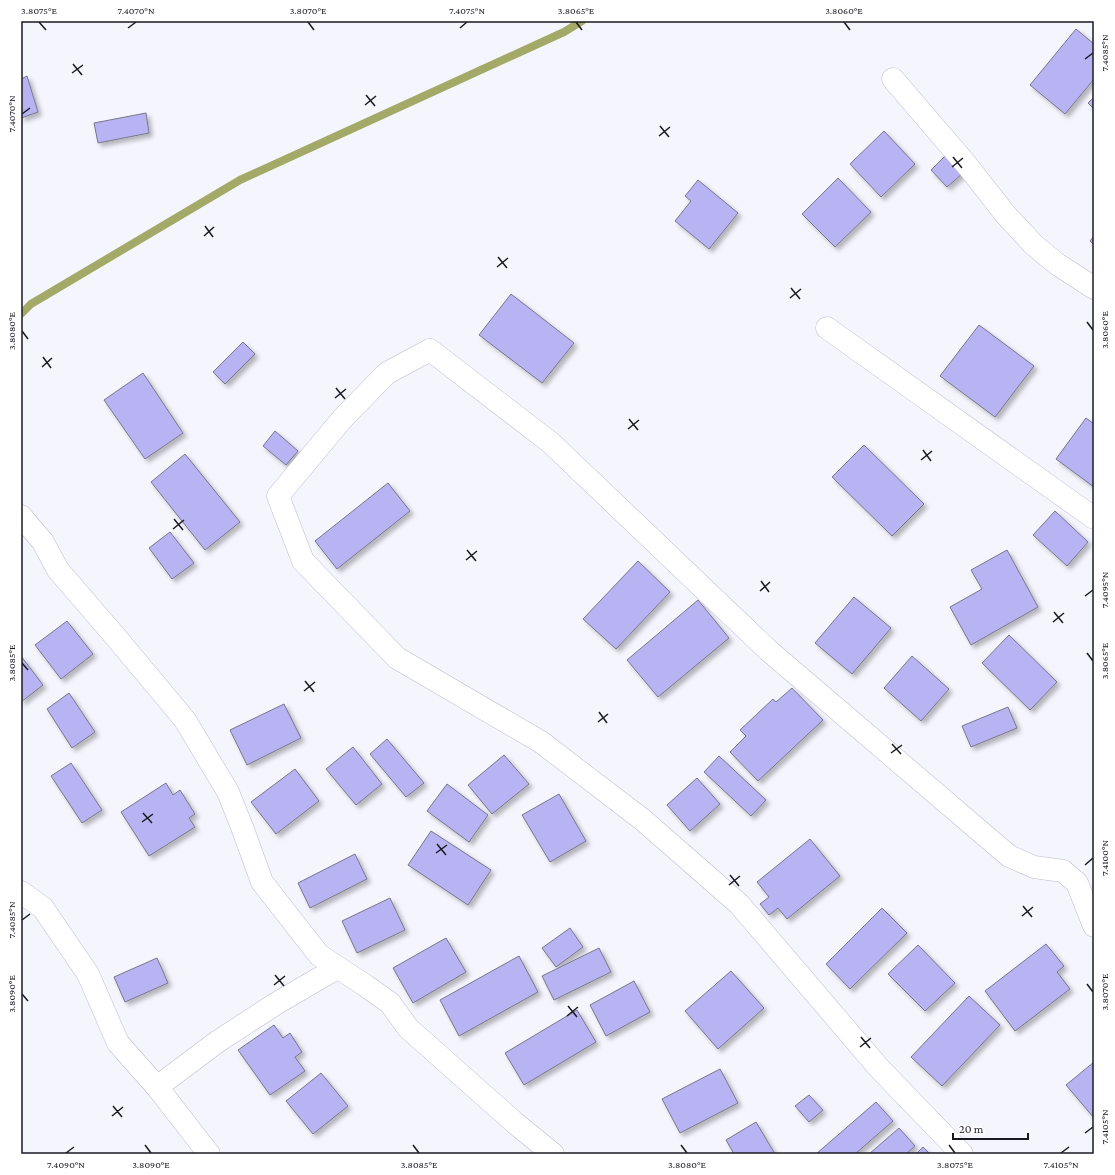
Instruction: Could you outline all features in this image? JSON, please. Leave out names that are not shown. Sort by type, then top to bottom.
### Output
[{"type":"street","points":[[893,79],[966,164],[1006,215],[1034,245],[1058,264],[1094,288]]},
{"type":"street","points":[[827,328],[1094,518]]},
{"type":"street","points":[[962,1154],[879,1068],[739,904],[642,820],[541,742],[397,658],[303,561],[278,496],[343,418],[387,373],[430,350],[551,443],[768,650],[1010,856],[1034,867],[1063,871],[1077,883],[1094,926]]},
{"type":"street","points":[[21,516],[43,542],[58,570],[185,720],[228,792],[262,882],[319,955],[390,1003],[408,1028],[509,1118],[553,1154]]},
{"type":"street","points":[[21,892],[43,908],[88,974],[118,1043],[158,1087],[209,1154]]},
{"type":"street","points":[[158,1087],[217,1042],[277,1003],[337,968]]},
{"type":"building","points":[[1076,29],[1094,44],[1094,79],[1065,114],[1030,85]]},
{"type":"building","points":[[27,76],[38,112],[21,118],[21,79]]},
{"type":"building","points":[[1094,97],[1094,109],[1088,103]]},
{"type":"building","points":[[146,113],[149,133],[98,143],[94,123]]},
{"type":"building","points":[[884,131],[915,164],[881,197],[850,164]]},
{"type":"building","points":[[946,155],[963,173],[947,187],[931,170]]},
{"type":"building","points":[[838,178],[871,212],[835,247],[802,214]]},
{"type":"building","points":[[698,180],[738,213],[709,249],[675,221],[691,201],[685,196]]},
{"type":"building","points":[[1094,236],[1094,245],[1090,241]]},
{"type":"building","points":[[511,294],[574,343],[542,383],[479,335]]},
{"type":"building","points":[[979,325],[1034,366],[995,417],[940,376]]},
{"type":"building","points":[[243,342],[255,354],[225,384],[213,372]]},
{"type":"building","points":[[143,373],[183,433],[145,459],[104,400]]},
{"type":"building","points":[[1086,418],[1094,424],[1094,487],[1056,459]]},
{"type":"building","points":[[275,431],[298,451],[286,465],[263,446]]},
{"type":"building","points":[[864,445],[924,504],[892,536],[832,477]]},
{"type":"building","points":[[185,454],[240,522],[205,550],[151,482]]},
{"type":"building","points":[[388,483],[410,511],[337,569],[315,541]]},
{"type":"building","points":[[1055,511],[1088,542],[1067,566],[1033,535]]},
{"type":"building","points":[[170,532],[194,563],[172,579],[149,548]]},
{"type":"building","points":[[1007,550],[1038,607],[971,645],[950,607],[982,589],[971,570]]},
{"type":"building","points":[[638,561],[670,592],[616,649],[583,619]]},
{"type":"building","points":[[854,597],[891,628],[852,674],[815,643]]},
{"type":"building","points":[[698,600],[729,638],[658,697],[627,660]]},
{"type":"building","points":[[67,621],[93,654],[61,679],[35,645]]},
{"type":"building","points":[[1009,635],[1057,682],[1030,710],[982,663]]},
{"type":"building","points":[[21,656],[43,685],[21,702]]},
{"type":"building","points":[[912,656],[949,689],[921,721],[884,688]]},
{"type":"building","points":[[792,688],[823,720],[758,781],[730,752],[746,736],[740,730],[773,699],[776,702]]},
{"type":"building","points":[[69,693],[95,732],[72,748],[47,709]]},
{"type":"building","points":[[284,704],[301,738],[247,765],[230,730]]},
{"type":"building","points":[[1008,707],[1017,728],[971,747],[962,726]]},
{"type":"building","points":[[387,739],[424,783],[406,797],[370,754]]},
{"type":"building","points":[[353,747],[382,784],[356,805],[326,769]]},
{"type":"building","points":[[504,755],[529,784],[492,814],[468,785]]},
{"type":"building","points":[[719,756],[766,800],[751,816],[704,772]]},
{"type":"building","points":[[71,763],[102,810],[82,823],[51,776]]},
{"type":"building","points":[[295,769],[319,801],[276,834],[251,802]]},
{"type":"building","points":[[697,778],[720,804],[690,831],[667,805]]},
{"type":"building","points":[[166,783],[173,795],[180,790],[195,814],[189,818],[195,827],[149,856],[121,812]]},
{"type":"building","points":[[447,784],[488,815],[469,842],[427,811]]},
{"type":"building","points":[[559,794],[586,841],[550,862],[522,815]]},
{"type":"building","points":[[431,831],[491,870],[468,905],[408,865]]},
{"type":"building","points":[[810,839],[840,876],[787,919],[778,908],[769,915],[760,904],[769,897],[757,882]]},
{"type":"building","points":[[355,854],[367,879],[310,908],[298,883]]},
{"type":"building","points":[[390,898],[405,930],[357,953],[342,921]]},
{"type":"building","points":[[882,908],[907,933],[850,989],[826,964]]},
{"type":"building","points":[[570,928],[583,947],[556,967],[542,948]]},
{"type":"building","points":[[446,938],[466,972],[413,1003],[393,968]]},
{"type":"building","points":[[1046,944],[1064,966],[1057,972],[1070,989],[1015,1031],[985,991]]},
{"type":"building","points":[[918,945],[955,983],[925,1011],[888,974]]},
{"type":"building","points":[[599,948],[611,972],[554,1000],[542,976]]},
{"type":"building","points":[[519,956],[538,992],[459,1036],[440,1000]]},
{"type":"building","points":[[157,958],[168,983],[125,1002],[114,977]]},
{"type":"building","points":[[731,971],[764,1008],[718,1049],[685,1011]]},
{"type":"building","points":[[634,981],[650,1012],[606,1036],[590,1005]]},
{"type":"building","points":[[969,996],[1000,1025],[942,1086],[911,1057]]},
{"type":"building","points":[[577,1010],[596,1042],[524,1085],[505,1053]]},
{"type":"building","points":[[274,1025],[283,1038],[290,1033],[302,1052],[295,1057],[305,1071],[270,1095],[238,1050]]},
{"type":"building","points":[[1094,1062],[1094,1118],[1066,1085]]},
{"type":"building","points":[[720,1069],[738,1103],[680,1133],[662,1099]]},
{"type":"building","points":[[321,1073],[348,1106],[313,1134],[286,1101]]},
{"type":"building","points":[[809,1095],[823,1110],[809,1122],[795,1106]]},
{"type":"building","points":[[876,1102],[893,1121],[855,1154],[816,1154]]},
{"type":"building","points":[[756,1122],[775,1154],[734,1154],[726,1140]]},
{"type":"building","points":[[899,1128],[915,1146],[906,1154],[869,1154]]},
{"type":"building","points":[[923,1147],[930,1154],[916,1154]]},
{"type":"waterway","points":[[21,314],[31,304],[240,180],[564,32],[582,21]]}]
